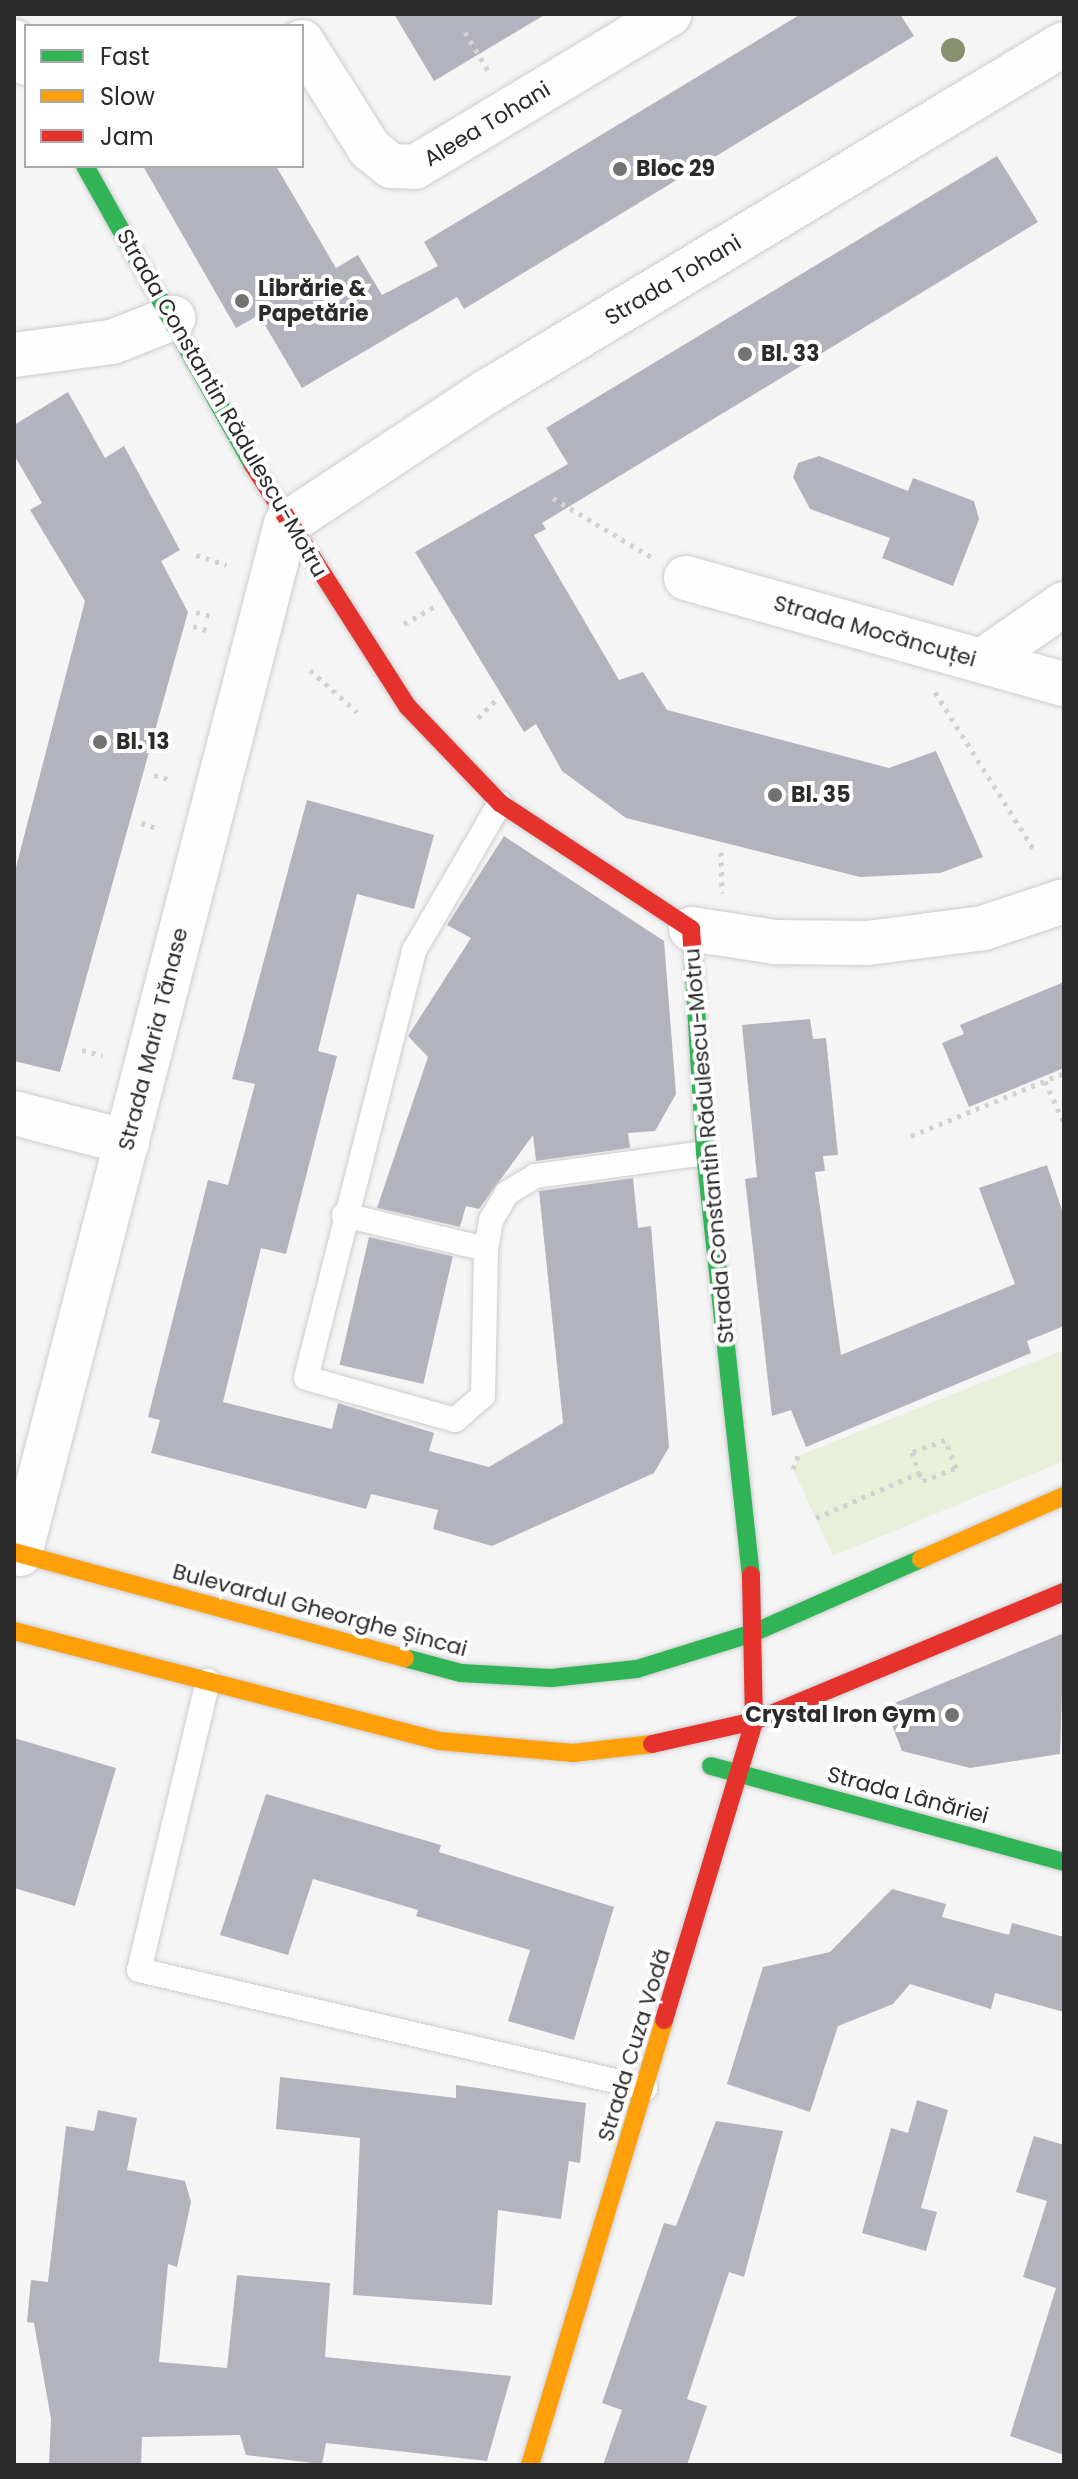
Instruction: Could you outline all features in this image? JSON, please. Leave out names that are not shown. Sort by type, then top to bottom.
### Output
[{"type":"street","name":"Aleea Tohani","points":[[304,45],[370,149],[391,166],[415,167],[670,14]]},
{"type":"street","points":[[1055,14],[1064,27]]},
{"type":"street","points":[[14,42],[24,60]]},
{"type":"street","name":"Strada Tohani","points":[[286,524],[462,408],[1064,44]]},
{"type":"street","name":"Strada Constantin Rădulescu-Motru","points":[[86,168],[286,524],[408,707],[500,803],[691,929],[705,1153],[753,1633]]},
{"type":"street","points":[[14,355],[112,342],[173,318]]},
{"type":"street","name":"Strada Maria Tănase","points":[[17,1553],[127,1142],[286,524]]},
{"type":"street","name":"Strada Mocăncuței","points":[[686,578],[1064,684]]},
{"type":"street","points":[[982,661],[1062,612]]},
{"type":"street","points":[[691,929],[775,942],[868,943],[983,928],[1064,901]]},
{"type":"street","points":[[14,1113],[127,1142]]},
{"type":"street","name":"Bulevardul Gheorghe Șincai","points":[[17,1553],[369,1652],[504,1678],[637,1669],[753,1633],[1064,1496]]},
{"type":"street","points":[[14,1631],[479,1748],[573,1753],[643,1747],[754,1721],[1064,1592]]},
{"type":"street","name":"Strada Cuza Vodă","points":[[530,2465],[740,1774],[754,1721],[753,1633]]},
{"type":"street","points":[[643,1747],[740,1774]]},
{"type":"street","name":"Strada Lânăriei","points":[[740,1774],[1064,1862]]},
{"type":"lane","points":[[500,803],[414,951],[303,1373],[314,1384],[439,1421],[455,1420],[483,1396],[486,1249],[499,1204],[535,1176],[705,1153]]},
{"type":"lane","points":[[344,1215],[486,1249]]},
{"type":"lane","points":[[208,1681],[139,1970],[645,2088]]},
{"type":"path","points":[[553,498],[612,533]]},
{"type":"path","points":[[196,555],[226,565]]},
{"type":"path","points":[[196,612],[213,617]]},
{"type":"path","points":[[193,626],[209,631]]},
{"type":"path","points":[[937,648],[934,696],[1034,850]]},
{"type":"path","points":[[468,727],[496,700]]},
{"type":"path","points":[[154,775],[171,780]]},
{"type":"path","points":[[141,823],[159,829]]},
{"type":"path","points":[[82,1050],[102,1055]]},
{"type":"path","points":[[911,1136],[1064,1073]]},
{"type":"path","points":[[1045,1081],[1064,1123]]},
{"type":"path","points":[[945,1440],[956,1468],[923,1481],[919,1473],[912,1452],[945,1440]]},
{"type":"path","points":[[793,1469],[798,1456]]},
{"type":"path","points":[[816,1518],[919,1473]]},
{"type":"green space","points":[[1064,1350],[1064,1461],[833,1556],[793,1469],[798,1456]]},
{"type":"building","points":[[394,14],[546,14],[434,81]]},
{"type":"building","points":[[801,14],[900,14],[914,36],[464,309],[457,297],[302,388],[259,315],[236,328],[144,168],[277,168],[336,268],[358,255],[382,295],[438,266],[424,242]]},
{"type":"building","points":[[997,156],[1038,222],[542,523],[546,529],[534,535],[619,680],[643,672],[667,710],[889,768],[936,751],[983,857],[940,873],[860,877],[626,818],[562,771],[536,724],[524,732],[415,552],[568,464],[546,428]]},
{"type":"building","name":"Bl. 13","points":[[68,392],[105,458],[124,446],[180,550],[161,561],[188,612],[60,1072],[14,1061],[14,875],[85,601],[30,510],[42,503],[14,455],[14,425]]},
{"type":"building","points":[[819,456],[908,491],[913,478],[974,501],[979,519],[953,586],[882,558],[890,538],[810,509],[793,477],[798,463]]},
{"type":"building","points":[[307,800],[434,835],[414,909],[357,894],[318,1051],[337,1056],[286,1254],[261,1248],[223,1402],[332,1429],[338,1403],[434,1433],[429,1451],[489,1467],[563,1423],[539,1191],[633,1178],[638,1228],[651,1226],[669,1447],[654,1473],[492,1546],[433,1529],[438,1510],[371,1494],[366,1509],[151,1453],[160,1420],[148,1417],[208,1180],[228,1185],[255,1084],[232,1079]]},
{"type":"building","points":[[504,836],[664,941],[676,1094],[655,1131],[628,1133],[630,1148],[536,1161],[533,1135],[479,1209],[466,1206],[460,1227],[377,1208],[428,1057],[408,1036],[471,938],[447,925]]},
{"type":"building","points":[[1064,982],[1064,1068],[969,1107],[942,1043],[964,1034],[960,1025]]},
{"type":"building","points":[[810,1019],[813,1039],[826,1038],[838,1155],[823,1156],[825,1171],[815,1172],[841,1355],[1015,1284],[979,1188],[1047,1165],[1064,1216],[1064,1326],[1027,1341],[1031,1353],[806,1447],[791,1410],[772,1416],[745,1179],[757,1177],[742,1025]]},
{"type":"building","points":[[369,1237],[453,1256],[423,1384],[340,1365]]},
{"type":"building","points":[[1064,1633],[1060,1754],[970,1768],[902,1751],[885,1707]]},
{"type":"building","points":[[14,1738],[116,1768],[75,1906],[14,1888]]},
{"type":"building","points":[[266,1794],[441,1845],[439,1852],[614,1907],[574,2040],[508,2021],[530,1950],[416,1916],[418,1910],[313,1879],[288,1955],[220,1935]]},
{"type":"building","points":[[892,1889],[946,1904],[942,1917],[1009,1935],[1012,1923],[1064,1937],[1064,2012],[995,1993],[991,2009],[910,1984],[893,2004],[838,2026],[810,2112],[727,2084],[763,1967],[830,1952]]},
{"type":"building","points":[[280,2077],[456,2098],[456,2085],[586,2103],[580,2163],[569,2161],[561,2219],[498,2210],[492,2305],[353,2295],[360,2138],[276,2129]]},
{"type":"building","points":[[917,2100],[948,2110],[921,2208],[937,2212],[926,2251],[862,2233],[891,2128],[908,2133]]},
{"type":"building","points":[[98,2110],[137,2118],[127,2170],[185,2181],[191,2202],[177,2267],[168,2264],[159,2362],[227,2368],[237,2275],[330,2283],[325,2357],[511,2376],[487,2461],[326,2443],[322,2464],[246,2455],[240,2435],[142,2437],[141,2465],[49,2465],[51,2419],[34,2323],[27,2322],[31,2280],[48,2282],[66,2126],[94,2131]]},
{"type":"building","points":[[716,2121],[783,2131],[744,2277],[729,2272],[687,2399],[707,2406],[687,2465],[603,2465],[622,2410],[602,2403],[664,2223],[676,2226]]},
{"type":"building","points":[[1034,2136],[1064,2145],[1064,2455],[1010,2436],[1056,2288],[1023,2277],[1047,2201],[1016,2192]]},
{"type":"traffic: fast","points":[[86,168],[253,465]]},
{"type":"traffic: fast","points":[[693,957],[705,1153],[751,1575]]},
{"type":"traffic: fast","points":[[405,1658],[461,1673],[551,1678],[637,1669],[753,1633],[921,1559]]},
{"type":"traffic: fast","points":[[711,1766],[1064,1862]]},
{"type":"traffic: slow","points":[[921,1559],[1064,1496]]},
{"type":"traffic: slow","points":[[14,1552],[405,1658]]},
{"type":"traffic: slow","points":[[14,1631],[439,1741],[573,1753],[652,1744]]},
{"type":"traffic: slow","points":[[530,2465],[664,2020]]},
{"type":"traffic: jam","points":[[253,465],[408,707],[500,803],[691,929],[693,957]]},
{"type":"traffic: jam","points":[[664,2020],[754,1721],[751,1575]]},
{"type":"traffic: jam","points":[[652,1744],[754,1721],[1064,1592]]},
{"type":"place","name":"Bloc 29","points":[[620,169]]},
{"type":"place","name":"Librărie & Papetărie","points":[[242,301]]},
{"type":"place","name":"Bl. 33","points":[[745,354]]},
{"type":"place","name":"Bl. 13","points":[[100,742]]},
{"type":"place","name":"Bl. 35","points":[[775,795]]},
{"type":"place","name":"Crystal Iron Gym","points":[[952,1715]]}]
